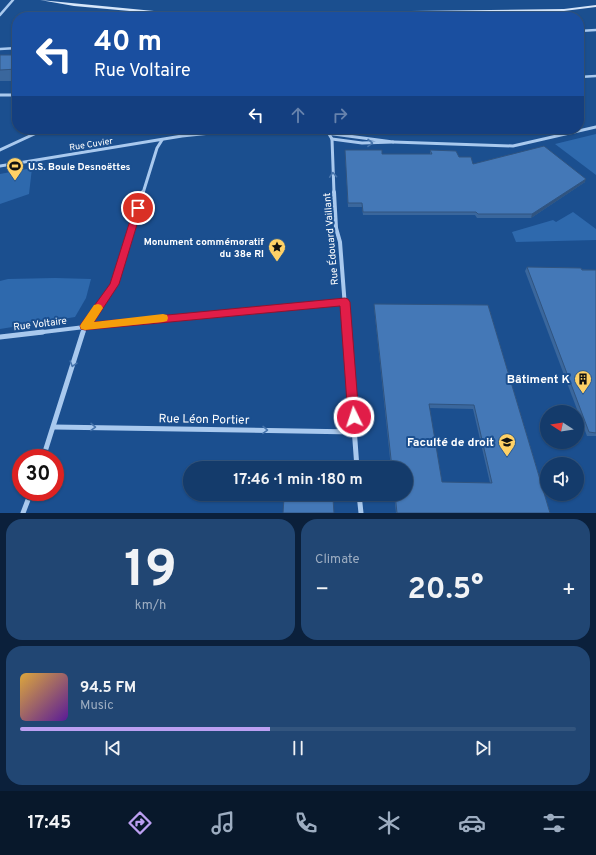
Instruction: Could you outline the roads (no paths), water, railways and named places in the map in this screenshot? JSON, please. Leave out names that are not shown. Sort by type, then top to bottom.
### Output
[{"type":"main road","points":[[42,0],[74,5],[152,12]]},
{"type":"main road","points":[[454,12],[564,10],[596,6]]},
{"type":"street","points":[[0,15],[13,0]]},
{"type":"street","points":[[584,31],[596,30]]},
{"type":"street","points":[[0,48],[12,48]]},
{"type":"street","points":[[584,77],[596,76]]},
{"type":"street","points":[[0,95],[12,95]]},
{"type":"street","points":[[584,130],[596,127]]},
{"type":"street","points":[[0,150],[34,134]]},
{"type":"street","name":"Rue Cuvier","points":[[0,166],[162,140],[209,134]]},
{"type":"street","name":"Rue Édouard Vaillant","points":[[329,134],[332,139],[336,228],[340,242],[357,461]]},
{"type":"street","name":"Rue Cuvier","points":[[345,134],[393,142]]},
{"type":"street","points":[[332,139],[344,142],[414,142],[430,144],[513,146],[565,134]]},
{"type":"street","points":[[45,449],[85,326],[114,284],[158,148],[162,140]]},
{"type":"street","name":"Rue Voltaire","points":[[0,337],[85,326],[345,302]]},
{"type":"street","name":"Rue Léon Portier","points":[[54,426],[355,432]]},
{"type":"street","points":[[23,513],[28,501]]},
{"type":"street","points":[[360,501],[361,513]]},
{"type":"place","name":"U.S. Boule Desnoëttes","points":[[15,181]]},
{"type":"place","name":"Monument commémoratif du 38e RI","points":[[277,262]]},
{"type":"place","name":"Bâtiment K","points":[[583,394]]},
{"type":"place","name":"Faculté de droit","points":[[507,457]]}]
